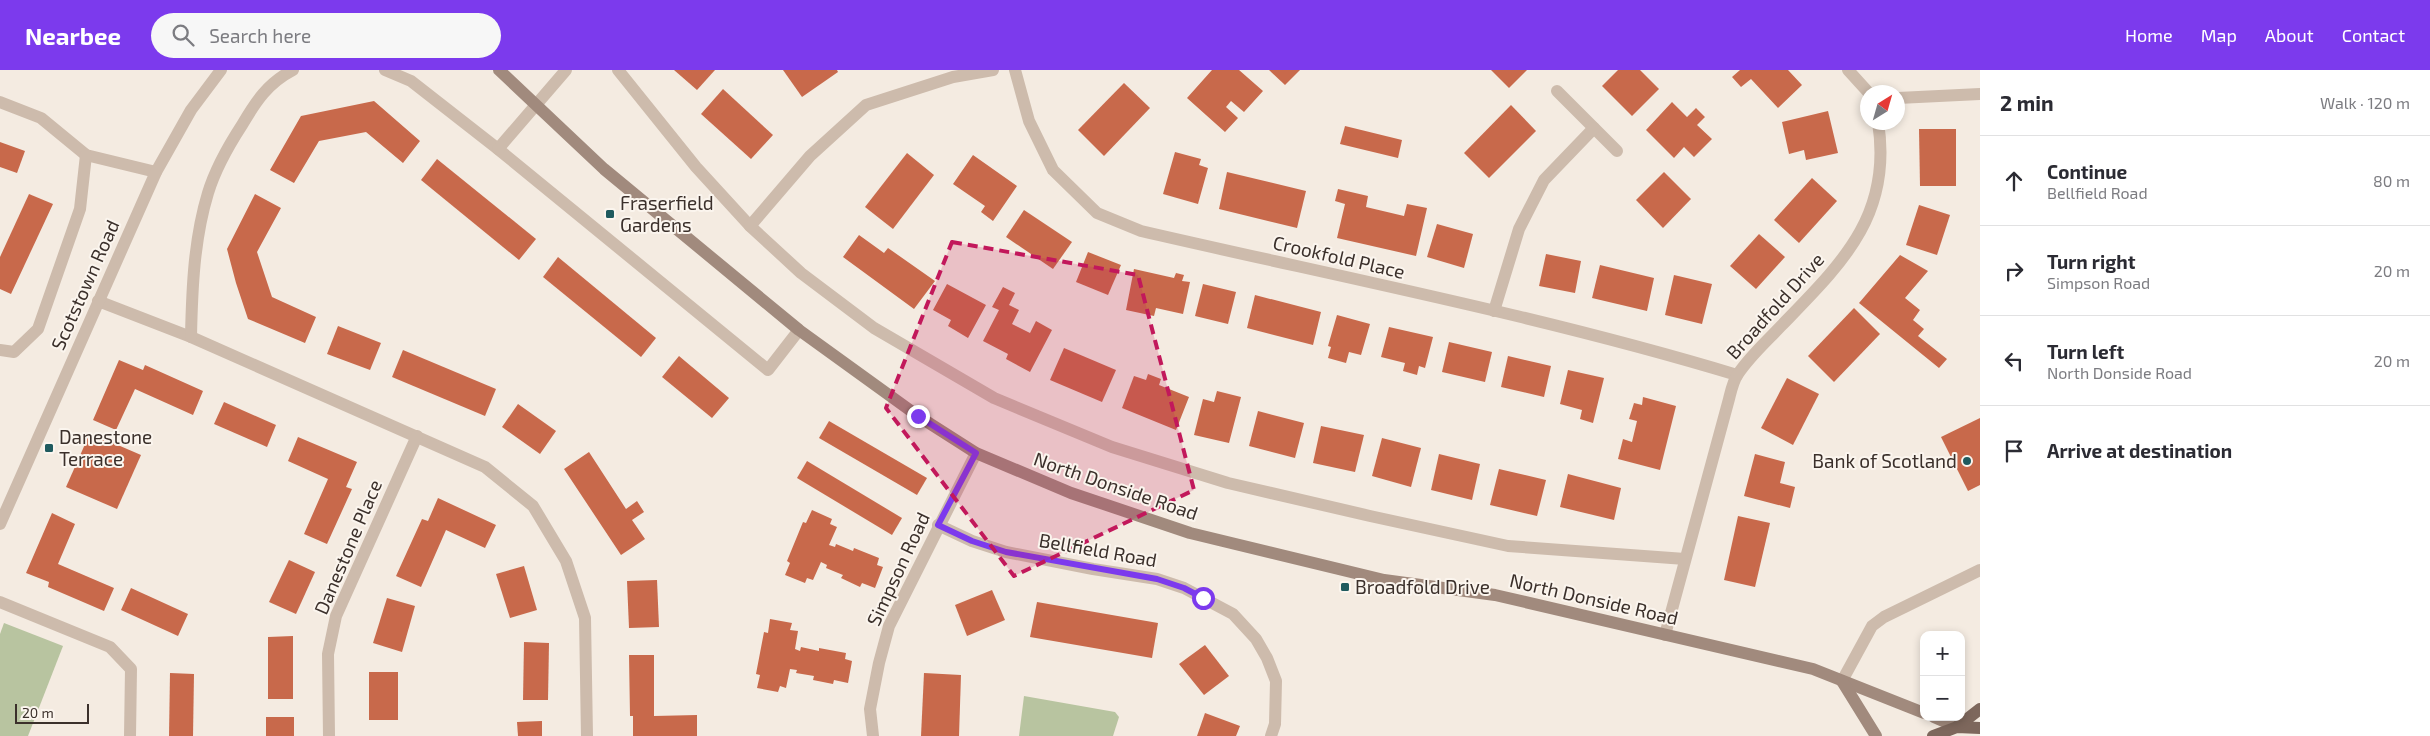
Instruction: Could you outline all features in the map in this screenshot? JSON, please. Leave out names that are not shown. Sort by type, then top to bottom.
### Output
[{"type":"main road","name":"North Donside Road","points":[[499,70],[604,169],[799,330],[918,416],[976,453],[1071,493],[1190,533],[1384,580],[1495,595],[1813,669],[1920,711]]},
{"type":"main road","points":[[1842,681],[1876,736]]},
{"type":"main road","points":[[1933,736],[1957,727],[1980,709]]},
{"type":"main road","points":[[1943,721],[1957,727],[1980,728]]},
{"type":"street","name":"Scotstown Road","points":[[0,524],[156,172],[191,110],[221,70]]},
{"type":"street","points":[[191,336],[196,246],[208,192],[232,140],[260,96],[278,78],[293,70]]},
{"type":"street","points":[[385,70],[411,81],[498,149],[768,370],[799,330]]},
{"type":"street","points":[[498,149],[566,70]]},
{"type":"street","name":"North Donside Road","points":[[618,70],[696,166],[750,226],[802,273],[874,328],[994,398],[1112,447],[1228,483],[1508,546],[1685,559]]},
{"type":"street","points":[[750,226],[810,156],[866,106],[953,77],[993,70]]},
{"type":"street","name":"Crookfold Place","points":[[1015,70],[1029,121],[1054,170],[1097,213],[1141,231],[1494,311],[1691,361],[1737,375]]},
{"type":"street","points":[[1848,70],[1862,85]]},
{"type":"street","points":[[1557,91],[1616,151]]},
{"type":"street","points":[[1905,98],[1980,94]]},
{"type":"street","points":[[0,102],[41,118],[86,155],[156,172]]},
{"type":"street","points":[[1494,311],[1519,229],[1544,180],[1594,128]]},
{"type":"street","name":"Broadfold Drive","points":[[1665,635],[1737,375],[1829,276],[1862,231],[1879,184],[1882,148],[1879,130]]},
{"type":"street","points":[[0,350],[14,352],[38,328],[80,209],[86,155]]},
{"type":"street","points":[[98,301],[191,336],[485,467],[533,506],[566,562],[585,618],[587,736]]},
{"type":"street","name":"Danestone Place","points":[[329,736],[328,654],[336,616],[417,436]]},
{"type":"street","name":"Simpson Road","points":[[872,736],[870,709],[889,626],[938,525],[976,453]]},
{"type":"street","name":"Bellfield Road","points":[[938,525],[972,541],[1006,552],[1157,579],[1184,588],[1233,614],[1256,639],[1268,658],[1276,680],[1275,724],[1271,736]]},
{"type":"street","points":[[1842,681],[1872,626],[1884,617],[1980,570]]},
{"type":"street","points":[[0,602],[110,647],[131,669],[130,736]]},
{"type":"highlighted area","points":[[952,242],[1138,275],[1194,490],[1014,576],[886,408]]},
{"type":"green space","points":[[4,623],[63,646],[28,736],[0,736],[0,634]]},
{"type":"green space","points":[[1024,696],[1115,712],[1119,717],[1113,736],[1019,736]]},
{"type":"building","points":[[674,70],[715,70],[697,90]]},
{"type":"building","points":[[783,70],[837,70],[838,72],[802,97]]},
{"type":"building","points":[[1212,70],[1239,70],[1263,91],[1244,112],[1231,101],[1226,107],[1238,118],[1225,132],[1187,98]]},
{"type":"building","points":[[1269,70],[1300,70],[1285,85]]},
{"type":"building","points":[[1491,70],[1527,70],[1509,88]]},
{"type":"building","points":[[1618,70],[1640,70],[1659,89],[1632,116],[1602,86]]},
{"type":"building","points":[[1740,70],[1788,70],[1802,85],[1778,108],[1751,79],[1741,87],[1732,77]]},
{"type":"building","points":[[1124,83],[1150,108],[1104,156],[1078,130]]},
{"type":"building","points":[[723,89],[773,135],[751,159],[701,114]]},
{"type":"building","points":[[374,101],[420,141],[403,163],[366,132],[319,141],[294,183],[270,170],[301,116]]},
{"type":"building","points":[[1672,102],[1687,117],[1696,108],[1705,117],[1697,125],[1712,139],[1694,157],[1684,147],[1674,158],[1646,130]]},
{"type":"building","points":[[1511,105],[1536,131],[1489,178],[1464,153]]},
{"type":"building","points":[[1828,111],[1838,153],[1806,160],[1804,150],[1789,154],[1782,122]]},
{"type":"building","points":[[1345,126],[1402,140],[1398,158],[1340,144]]},
{"type":"building","points":[[1919,129],[1956,129],[1956,186],[1920,186]]},
{"type":"building","points":[[0,142],[25,151],[17,173],[0,167]]},
{"type":"building","points":[[1175,152],[1201,159],[1199,165],[1208,168],[1198,204],[1163,194]]},
{"type":"building","points":[[907,153],[934,175],[893,229],[865,207]]},
{"type":"building","points":[[973,155],[1017,186],[993,221],[981,212],[985,206],[953,184]]},
{"type":"building","points":[[437,159],[536,239],[519,260],[421,180]]},
{"type":"building","points":[[1227,172],[1306,191],[1297,228],[1219,209]]},
{"type":"building","points":[[1664,172],[1691,199],[1663,228],[1636,200]]},
{"type":"building","points":[[1812,178],[1837,201],[1799,243],[1774,220]]},
{"type":"building","points":[[1338,189],[1368,196],[1366,207],[1404,216],[1407,204],[1427,208],[1416,256],[1337,238],[1345,204],[1335,201]]},
{"type":"building","points":[[29,194],[53,204],[11,294],[0,289],[0,257]]},
{"type":"building","points":[[255,194],[281,208],[257,252],[272,297],[316,317],[305,343],[248,319],[227,249]]},
{"type":"building","points":[[1919,205],[1950,215],[1937,255],[1906,245]]},
{"type":"building","points":[[1024,210],[1072,242],[1053,269],[1006,237]]},
{"type":"building","points":[[1437,224],[1473,234],[1464,268],[1427,257]]},
{"type":"building","points":[[1759,234],[1785,257],[1756,289],[1730,266]]},
{"type":"building","points":[[859,235],[884,253],[888,248],[935,281],[914,309],[843,257]]},
{"type":"building","points":[[1088,252],[1121,265],[1108,295],[1076,282]]},
{"type":"building","points":[[1546,254],[1581,261],[1575,293],[1539,286]]},
{"type":"building","points":[[1900,255],[1928,271],[1905,298],[1920,310],[1913,320],[1924,329],[1918,336],[1947,359],[1939,368],[1859,303]]},
{"type":"building","points":[[558,257],[656,338],[641,357],[543,277]]},
{"type":"building","points":[[1600,265],[1654,278],[1647,311],[1592,298]]},
{"type":"building","points":[[1134,269],[1174,278],[1176,273],[1184,275],[1182,281],[1190,282],[1183,314],[1156,308],[1154,316],[1126,310]]},
{"type":"building","points":[[1674,275],[1712,284],[1702,324],[1665,315]]},
{"type":"building","points":[[947,284],[986,305],[968,338],[948,326],[951,320],[933,310]]},
{"type":"building","points":[[1203,284],[1236,292],[1228,324],[1195,316]]},
{"type":"building","points":[[1003,287],[1015,293],[1009,305],[1019,310],[1012,324],[1030,333],[1036,321],[1052,330],[1030,372],[1006,359],[1008,354],[983,341],[999,310],[992,307]]},
{"type":"building","points":[[1255,295],[1321,312],[1313,345],[1247,328]]},
{"type":"building","points":[[1854,308],[1880,334],[1834,382],[1808,356]]},
{"type":"building","points":[[1337,315],[1370,324],[1361,355],[1349,352],[1346,363],[1328,358],[1331,347],[1328,346]]},
{"type":"building","points":[[338,326],[381,343],[370,370],[327,354]]},
{"type":"building","points":[[1389,327],[1433,337],[1425,368],[1419,366],[1417,375],[1403,371],[1405,363],[1381,357]]},
{"type":"building","points":[[1449,342],[1492,352],[1485,382],[1442,372]]},
{"type":"building","points":[[1064,348],[1116,370],[1102,402],[1050,380]]},
{"type":"building","points":[[403,350],[496,389],[485,416],[392,377]]},
{"type":"building","points":[[679,356],[729,398],[712,418],[662,377]]},
{"type":"building","points":[[1508,356],[1551,366],[1544,397],[1501,387]]},
{"type":"building","points":[[119,360],[143,370],[145,365],[203,391],[193,415],[135,389],[116,430],[93,420]]},
{"type":"building","points":[[1568,370],[1604,378],[1593,423],[1580,419],[1582,410],[1560,404]]},
{"type":"building","points":[[1148,374],[1161,379],[1159,385],[1189,397],[1176,430],[1122,408],[1134,376],[1146,380]]},
{"type":"building","points":[[1787,378],[1819,394],[1793,445],[1761,428]]},
{"type":"building","points":[[1217,391],[1241,397],[1229,443],[1194,435],[1203,399],[1214,402]]},
{"type":"building","points":[[1643,397],[1676,406],[1660,470],[1618,459],[1623,439],[1632,442],[1637,421],[1629,419],[1634,403],[1642,405]]},
{"type":"building","points":[[224,402],[276,425],[267,447],[214,424]]},
{"type":"building","points":[[518,404],[556,431],[540,454],[502,427]]},
{"type":"building","points":[[1258,411],[1304,423],[1295,458],[1249,446]]},
{"type":"building","name":"Bank of Scotland","points":[[1980,418],[1980,485],[1968,491],[1941,437]]},
{"type":"building","points":[[829,421],[927,478],[917,495],[819,438]]},
{"type":"building","points":[[1321,426],[1364,435],[1355,472],[1313,463]]},
{"type":"building","points":[[90,433],[141,455],[117,509],[66,487]]},
{"type":"building","points":[[298,437],[357,462],[346,487],[352,489],[327,544],[304,534],[328,479],[288,461]]},
{"type":"building","points":[[1382,438],[1421,448],[1411,487],[1372,476]]},
{"type":"building","points":[[589,452],[626,509],[637,501],[644,512],[632,520],[645,539],[621,555],[564,469]]},
{"type":"building","points":[[1439,454],[1480,464],[1472,500],[1431,490]]},
{"type":"building","points":[[1755,454],[1785,462],[1780,483],[1795,487],[1790,508],[1744,496]]},
{"type":"building","points":[[807,461],[902,518],[892,535],[797,478]]},
{"type":"building","points":[[1499,469],[1546,480],[1537,516],[1490,505]]},
{"type":"building","points":[[1568,474],[1621,488],[1614,520],[1560,507]]},
{"type":"building","points":[[438,498],[496,525],[485,548],[446,530],[421,587],[396,576],[422,519],[428,521]]},
{"type":"building","points":[[812,510],[832,519],[830,524],[837,527],[829,545],[835,547],[836,544],[853,551],[854,548],[879,558],[877,565],[883,567],[875,588],[862,583],[860,587],[841,578],[843,575],[826,568],[827,565],[821,562],[813,580],[807,578],[805,583],[785,575],[790,563],[787,561],[803,522],[806,523]]},
{"type":"building","points":[[52,513],[75,524],[58,564],[114,588],[104,611],[48,587],[49,582],[26,573]]},
{"type":"building","points":[[1738,516],[1770,523],[1755,587],[1724,580]]},
{"type":"building","points":[[289,560],[315,572],[296,614],[269,602]]},
{"type":"building","points":[[524,566],[537,610],[510,618],[496,574]]},
{"type":"building","points":[[657,580],[659,627],[629,628],[627,581]]},
{"type":"building","points":[[131,588],[188,614],[178,636],[121,610]]},
{"type":"building","points":[[992,590],[1005,620],[967,636],[955,605]]},
{"type":"building","points":[[387,598],[415,606],[402,652],[373,643]]},
{"type":"building","points":[[1037,602],[1158,623],[1152,658],[1030,637]]},
{"type":"building","points":[[770,619],[792,623],[790,630],[798,631],[795,649],[800,651],[801,647],[819,651],[819,648],[846,653],[845,659],[852,661],[848,683],[834,680],[833,684],[813,680],[814,676],[796,673],[797,670],[790,669],[786,688],[780,686],[778,692],[757,688],[760,675],[756,674],[764,632],[768,633]]},
{"type":"building","points":[[293,636],[293,699],[268,699],[268,637]]},
{"type":"building","points":[[524,642],[549,643],[548,700],[523,700]]},
{"type":"building","points":[[1205,645],[1229,676],[1204,695],[1179,664]]},
{"type":"building","points":[[629,655],[654,655],[654,716],[697,715],[697,736],[633,736],[633,716],[630,716]]},
{"type":"building","points":[[369,672],[398,672],[398,720],[369,720]]},
{"type":"building","points":[[170,673],[194,674],[193,736],[169,736]]},
{"type":"building","points":[[924,673],[961,675],[959,736],[921,736]]},
{"type":"building","points":[[1205,713],[1240,726],[1236,736],[1197,736]]},
{"type":"building","points":[[266,717],[294,717],[294,736],[266,736]]},
{"type":"building","points":[[542,721],[542,736],[518,736],[517,722]]},
{"type":"place","name":"Fraserfield Gardens","points":[[610,214]]},
{"type":"place","name":"Danestone Terrace","points":[[49,448]]},
{"type":"place","name":"Bank of Scotland","points":[[1967,461]]},
{"type":"place","name":"Broadfold Drive","points":[[1345,587]]},
{"type":"route","points":[[918,416],[976,453],[938,525],[972,541],[1006,552],[1157,579],[1184,588],[1203,598]]}]
